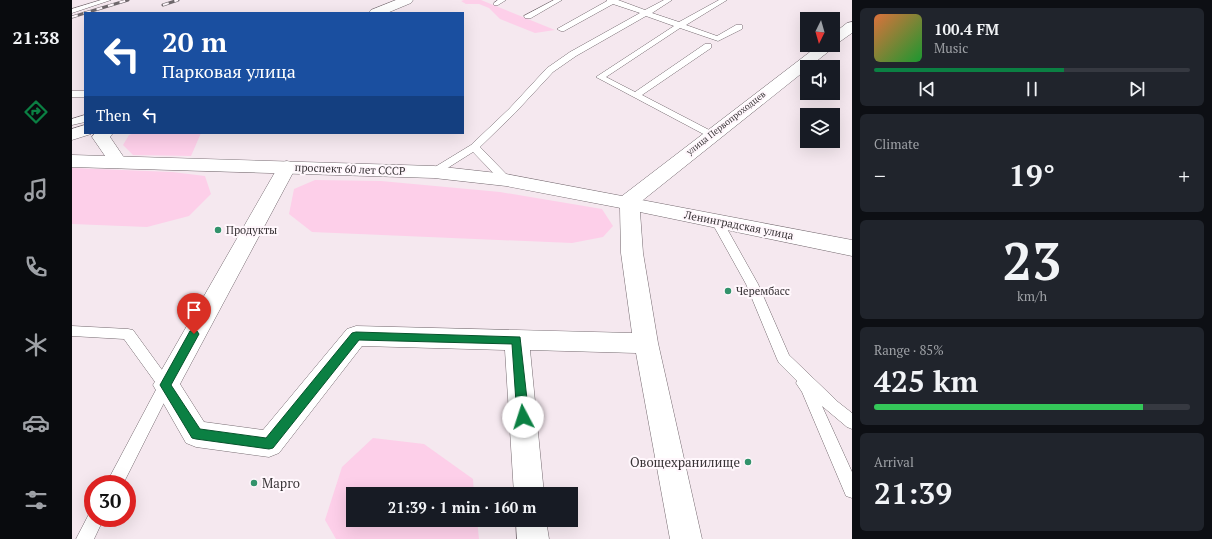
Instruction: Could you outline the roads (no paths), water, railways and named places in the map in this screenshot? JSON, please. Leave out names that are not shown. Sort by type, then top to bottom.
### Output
[{"type":"street","points":[[378,12],[407,0]]},
{"type":"street","points":[[840,35],[852,26]]},
{"type":"street","name":"улица Первопроходцев","points":[[628,203],[712,135],[819,52]]},
{"type":"street","points":[[72,135],[84,130]]},
{"type":"street","points":[[103,134],[101,137],[118,162]]},
{"type":"street","name":"проспект 60 лет СССР","points":[[72,161],[434,172],[506,180],[628,203]]},
{"type":"street","points":[[287,167],[166,385],[196,434],[269,444],[356,336],[646,343]]},
{"type":"street","points":[[628,203],[632,253],[646,343],[686,539]]},
{"type":"street","name":"Ленинградская улица","points":[[628,203],[852,248]]},
{"type":"street","points":[[517,340],[528,487]]},
{"type":"street","points":[[532,527],[533,539]]},
{"type":"lane","points":[[72,11],[108,0]]},
{"type":"lane","points":[[496,4],[504,0]]},
{"type":"lane","points":[[528,16],[559,0]]},
{"type":"lane","points":[[561,29],[613,0],[718,39],[739,27]]},
{"type":"lane","points":[[434,172],[474,147],[512,111],[550,70],[573,54],[669,0]]},
{"type":"lane","points":[[712,135],[600,77],[680,25],[724,0]]},
{"type":"lane","points":[[636,95],[708,46]]},
{"type":"lane","points":[[72,94],[84,94]]},
{"type":"lane","points":[[72,122],[77,122],[84,118]]},
{"type":"lane","points":[[474,147],[506,180]]},
{"type":"lane","points":[[717,221],[752,284],[784,359],[807,388],[852,490]]},
{"type":"lane","points":[[72,331],[128,334],[166,385],[119,475]]},
{"type":"lane","points":[[784,359],[834,407],[852,422]]},
{"type":"lane","points":[[86,539],[92,527]]},
{"type":"railway","points":[[88,12],[128,0]]},
{"type":"railway","points":[[163,5],[178,0]]},
{"type":"railway","points":[[72,17],[84,13]]},
{"type":"place","name":"Продукты","points":[[218,230]]},
{"type":"place","name":"Черембасс","points":[[728,291]]},
{"type":"place","name":"Овощехранилище","points":[[748,462]]},
{"type":"place","name":"Марго","points":[[254,483]]}]
